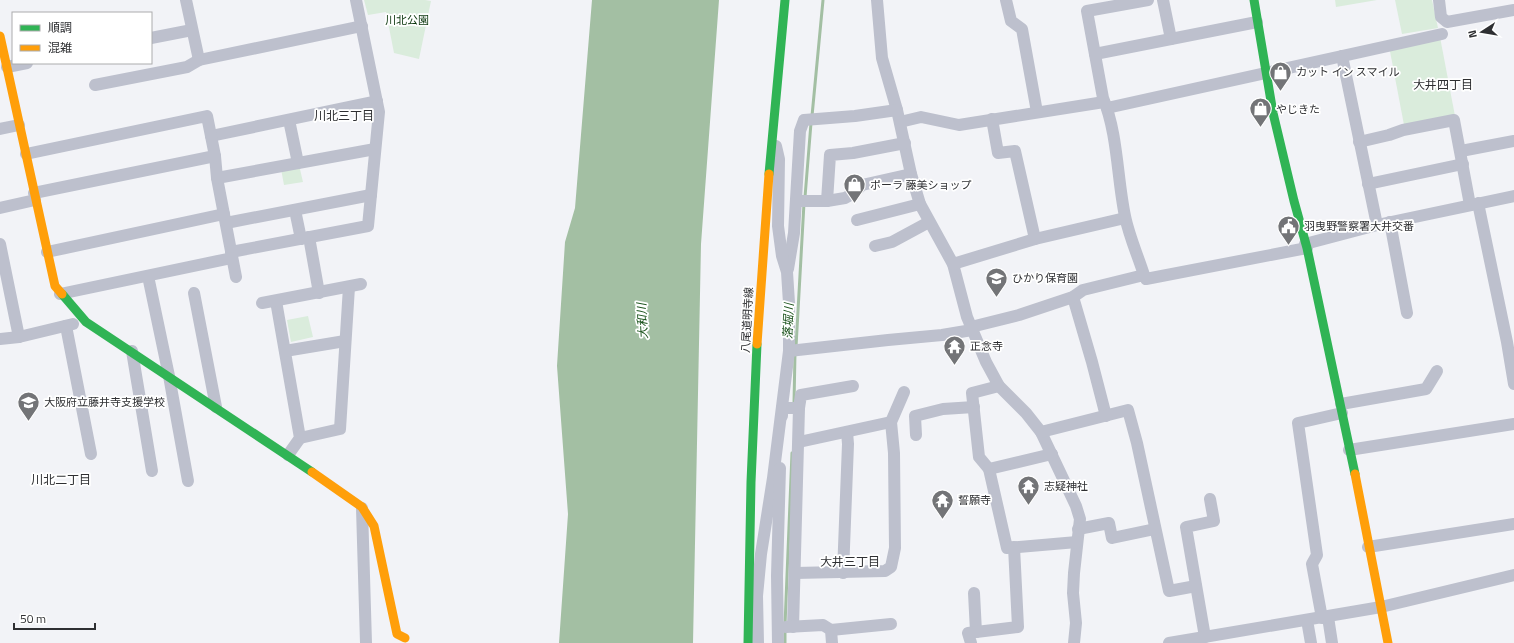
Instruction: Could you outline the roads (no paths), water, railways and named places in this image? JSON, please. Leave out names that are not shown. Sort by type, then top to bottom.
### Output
[{"type":"street","points":[[186,0],[198,60]]},
{"type":"street","points":[[60,294],[148,276],[305,238],[368,226],[379,112],[356,0]]},
{"type":"street","name":"八尾道明寺線","points":[[748,643],[753,596],[755,388],[762,262],[772,133],[785,0]]},
{"type":"street","points":[[877,0],[882,58],[920,204],[953,264],[958,286],[972,329],[986,362],[999,386],[1026,413],[1041,432],[1076,506],[1080,519],[1076,542],[1073,580],[1076,623],[1074,643]]},
{"type":"street","points":[[1006,0],[1011,21],[1022,29],[1037,112]]},
{"type":"street","points":[[1148,0],[1087,11],[1113,137],[1125,218],[1146,279],[1306,246],[1377,225],[1514,196]]},
{"type":"street","points":[[1163,0],[1171,39]]},
{"type":"street","points":[[1254,0],[1276,122],[1306,246],[1341,409],[1388,643]]},
{"type":"street","points":[[1439,0],[1441,17],[1447,22],[1514,10]]},
{"type":"street","points":[[1095,54],[1258,22]]},
{"type":"street","points":[[95,85],[187,67],[198,60],[362,26]]},
{"type":"street","points":[[152,38],[192,30]]},
{"type":"street","points":[[787,272],[794,233],[802,201],[800,131],[804,120],[855,116],[898,116],[921,117],[959,124],[1037,112],[1106,105],[1442,34]]},
{"type":"street","points":[[0,41],[5,75],[26,154],[54,286],[86,322],[288,455],[362,507],[374,526],[397,634],[405,638]]},
{"type":"street","points":[[1342,56],[1377,225]]},
{"type":"street","points":[[5,75],[25,64]]},
{"type":"street","points":[[211,136],[377,101]]},
{"type":"street","points":[[26,154],[206,116],[215,156],[217,178],[236,277]]},
{"type":"street","points":[[992,119],[998,152],[1015,151],[1035,239]]},
{"type":"street","points":[[289,120],[298,163]]},
{"type":"street","points":[[1359,142],[1403,130],[1454,120],[1463,164],[1507,342],[1514,384]]},
{"type":"street","points":[[0,129],[19,125]]},
{"type":"street","points":[[772,133],[779,159],[778,226],[782,256],[787,272],[793,351],[791,408],[777,576],[786,627]]},
{"type":"street","points":[[1461,151],[1514,141]]},
{"type":"street","points":[[827,201],[830,155],[853,153],[904,142]]},
{"type":"street","points":[[217,178],[375,149]]},
{"type":"street","points":[[0,208],[35,196],[215,156]]},
{"type":"street","points":[[1368,184],[1463,164]]},
{"type":"street","points":[[802,201],[827,201],[845,198],[854,193],[862,185],[911,174]]},
{"type":"street","points":[[47,252],[225,219],[295,210],[371,195]]},
{"type":"street","points":[[857,220],[920,204]]},
{"type":"street","points":[[295,210],[305,238],[319,292]]},
{"type":"street","points":[[953,264],[1035,239],[1125,218]]},
{"type":"street","points":[[875,246],[892,242],[929,222]]},
{"type":"street","points":[[1390,222],[1407,313]]},
{"type":"street","points":[[0,244],[19,336]]},
{"type":"street","points":[[793,351],[942,335],[972,329],[1073,297],[1083,290],[1144,275]]},
{"type":"street","points":[[148,276],[170,376],[188,481]]},
{"type":"street","points":[[262,303],[361,284]]},
{"type":"street","points":[[288,455],[300,438],[340,429],[349,287]]},
{"type":"street","points":[[194,293],[216,407]]},
{"type":"street","points":[[1073,297],[1106,416]]},
{"type":"street","points":[[276,301],[300,438]]},
{"type":"street","points":[[0,339],[86,322]]},
{"type":"street","points":[[66,326],[91,454]]},
{"type":"street","points":[[285,351],[345,341]]},
{"type":"street","points":[[132,352],[152,471]]},
{"type":"street","points":[[1332,643],[1312,564],[1317,555],[1298,423],[1341,409],[1426,389],[1438,371]]},
{"type":"street","points":[[758,643],[753,596],[791,408],[801,395],[853,386]]},
{"type":"street","points":[[999,386],[972,393],[979,457],[989,469],[1007,548],[1076,542]]},
{"type":"street","points":[[795,573],[886,571],[891,567],[894,548],[894,453],[891,422],[904,392]]},
{"type":"street","points":[[916,435],[915,416],[943,409],[974,407]]},
{"type":"street","points":[[778,643],[786,627],[795,573],[798,442],[791,408]]},
{"type":"street","points":[[1041,432],[1128,410],[1137,443],[1169,591],[1196,586]]},
{"type":"street","points":[[798,442],[891,422]]},
{"type":"street","points":[[1349,450],[1514,424]]},
{"type":"street","points":[[843,572],[848,444],[847,432]]},
{"type":"street","points":[[989,469],[1052,454]]},
{"type":"street","points":[[1205,637],[1186,527],[1214,521],[1210,499]]},
{"type":"street","points":[[362,507],[366,643]]},
{"type":"street","points":[[1078,528],[1109,523],[1112,538],[1156,529]]},
{"type":"street","points":[[1368,547],[1514,524]]},
{"type":"street","points":[[974,593],[973,638],[1018,627],[1014,547]]},
{"type":"street","points":[[1169,643],[1325,618],[1381,607],[1514,575]]},
{"type":"street","points":[[1307,620],[1310,643]]},
{"type":"street","points":[[786,627],[823,625],[831,630],[891,624]]},
{"type":"street","points":[[831,630],[832,643]]},
{"type":"water","name":"大和川","points":[[592,0],[719,0],[701,244],[693,643],[559,643],[568,514],[557,366],[565,242],[575,208]]},
{"type":"waterway","name":"落堀川","points":[[812,116],[823,0]]},
{"type":"waterway","name":"落堀川","points":[[805,197],[811,123]]},
{"type":"waterway","name":"落堀川","points":[[796,347],[804,203]]},
{"type":"waterway","name":"落堀川","points":[[794,403],[795,353]]},
{"type":"waterway","name":"落堀川","points":[[785,625],[792,453]]},
{"type":"waterway","name":"落堀川","points":[[785,630],[785,643]]},
{"type":"place","name":"カット イン スマイル","points":[[1280,92]]},
{"type":"place","name":"やじきた","points":[[1261,128]]},
{"type":"place","name":"ポーラ 藤美ショップ","points":[[854,204]]},
{"type":"place","name":"羽曳野警察署大井交番","points":[[1288,246]]},
{"type":"place","name":"ひかり保育園","points":[[997,298]]},
{"type":"place","name":"正念寺","points":[[955,366]]},
{"type":"place","name":"大阪府立藤井寺支援学校","points":[[29,422]]},
{"type":"place","name":"志疑神社","points":[[1029,506]]},
{"type":"place","name":"誓願寺","points":[[942,520]]},
{"type":"district","name":"大井四丁目","points":[[1443,84]]},
{"type":"district","name":"川北三丁目","points":[[344,115]]},
{"type":"district","name":"川北二丁目","points":[[61,479]]},
{"type":"district","name":"大井三丁目","points":[[850,561]]},
{"type":"park label","name":"川北公園","points":[[407,20]]}]
